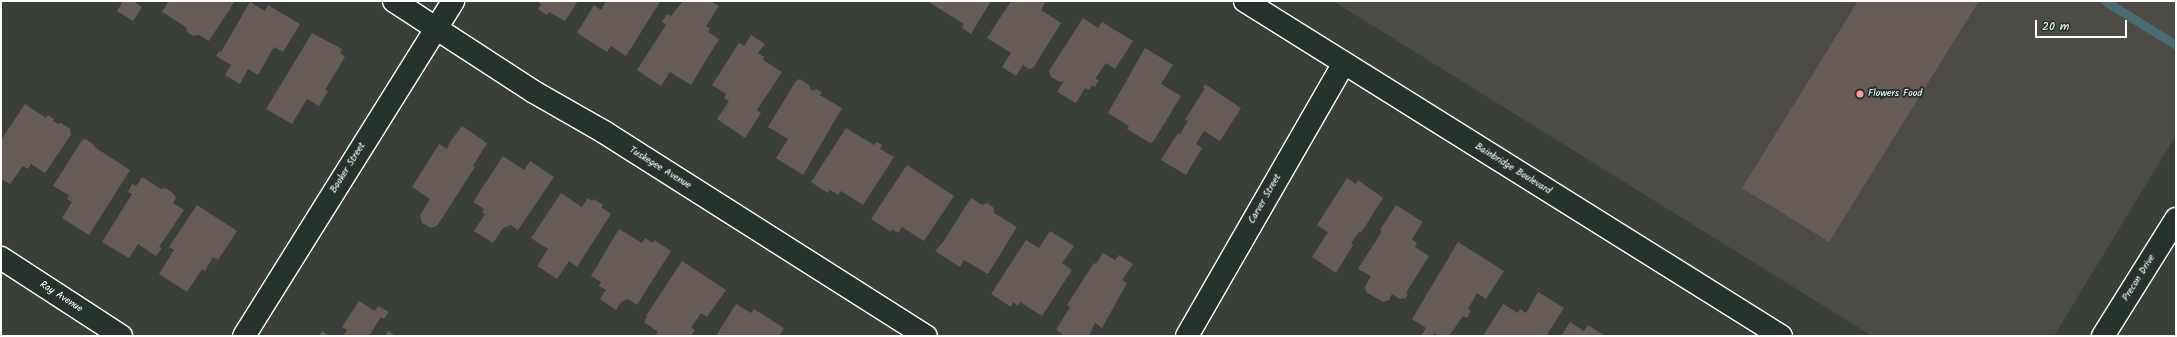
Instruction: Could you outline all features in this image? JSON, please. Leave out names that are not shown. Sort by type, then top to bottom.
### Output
[{"type":"street","name":"Tuskegee Avenue","points":[[394,1],[437,27],[534,92],[604,132],[926,336]]},
{"type":"street","name":"Booker Street","points":[[244,336],[453,1]]},
{"type":"street","name":"Bainbridge Boulevard","points":[[1245,1],[1781,336]]},
{"type":"street","name":"Carver Street","points":[[1187,336],[1344,63]]},
{"type":"street","name":"Precon Drive","points":[[2103,336],[2176,219]]},
{"type":"street","name":"Ray Avenue","points":[[1,258],[120,336]]},
{"type":"shaded area","points":[[1333,1],[2176,1],[2176,135],[2054,336],[1872,336]]},
{"type":"building","points":[[120,1],[133,1],[142,7],[133,21],[117,11],[122,3]]},
{"type":"building","points":[[169,1],[235,1],[209,41],[199,35],[193,36],[187,32],[186,27],[162,12]]},
{"type":"building","points":[[537,1],[578,1],[565,21],[549,12],[547,15],[538,9],[541,4]]},
{"type":"building","points":[[606,1],[660,2],[626,56],[611,46],[607,52],[577,33],[594,5],[601,10]]},
{"type":"building","points":[[683,1],[710,1],[719,6],[706,26],[710,28],[708,32],[719,39],[691,85],[670,72],[661,86],[637,70],[666,25],[662,22],[667,14],[671,16]]},
{"type":"building","points":[[927,1],[991,1],[971,34],[962,28],[964,24]]},
{"type":"building","points":[[1011,1],[1046,1],[1041,10],[1061,23],[1033,68],[1029,69],[1023,65],[1016,76],[1002,67],[1011,53],[987,38]]},
{"type":"building","name":"Flowers Food","points":[[1858,1],[1979,1],[1829,242],[1742,188]]},
{"type":"building","points":[[250,2],[265,11],[268,5],[300,24],[283,52],[274,47],[258,75],[248,69],[240,84],[225,75],[231,65],[216,56],[219,51],[221,52]]},
{"type":"building","points":[[1083,18],[1098,28],[1102,22],[1133,41],[1115,69],[1106,63],[1095,79],[1099,80],[1095,87],[1092,85],[1089,90],[1085,88],[1076,103],[1057,92],[1064,81],[1060,82],[1051,77],[1049,71]]},
{"type":"building","points":[[312,33],[342,49],[340,53],[345,57],[325,90],[328,91],[319,106],[307,99],[292,124],[266,109]]},
{"type":"building","points":[[751,35],[765,44],[758,53],[764,57],[763,60],[782,72],[757,110],[761,113],[745,138],[717,119],[729,101],[724,98],[726,94],[712,85],[739,43],[744,46]]},
{"type":"building","points":[[1145,48],[1173,65],[1161,84],[1181,96],[1153,142],[1150,143],[1127,129],[1129,126],[1108,113]]},
{"type":"building","points":[[800,79],[809,85],[810,89],[814,91],[816,89],[822,92],[820,95],[842,108],[803,175],[776,158],[788,139],[768,127],[796,81]]},
{"type":"building","points":[[1205,84],[1241,108],[1220,141],[1204,131],[1196,144],[1202,148],[1186,175],[1161,160],[1178,133],[1180,134],[1188,121],[1185,120],[1205,88],[1203,88]]},
{"type":"building","points":[[25,104],[46,118],[48,115],[54,119],[53,121],[58,124],[61,123],[70,129],[71,135],[45,173],[31,164],[28,169],[23,166],[10,184],[1,179],[1,140]]},
{"type":"building","points":[[462,126],[487,143],[473,166],[475,167],[437,226],[431,228],[422,223],[420,215],[430,199],[412,187],[439,144],[447,149],[450,142]]},
{"type":"building","points":[[846,128],[874,145],[877,142],[882,145],[880,149],[894,157],[863,205],[841,191],[838,195],[830,190],[828,193],[811,182]]},
{"type":"building","points":[[86,139],[96,148],[130,170],[89,235],[62,218],[72,202],[67,199],[69,195],[53,186],[82,140]]},
{"type":"building","points":[[503,156],[524,170],[530,161],[554,177],[518,230],[511,225],[503,228],[493,243],[474,231],[485,214],[482,212],[484,209],[473,202]]},
{"type":"building","points":[[907,165],[954,196],[924,241],[902,227],[898,233],[892,229],[891,232],[871,219]]},
{"type":"building","points":[[142,177],[161,189],[165,188],[173,193],[176,198],[173,203],[184,210],[159,247],[162,248],[156,256],[138,244],[129,258],[102,242],[132,194],[128,192],[132,184],[136,186]]},
{"type":"building","points":[[1347,178],[1356,184],[1358,180],[1383,198],[1361,233],[1359,231],[1351,244],[1353,245],[1336,273],[1312,257],[1328,232],[1317,225]]},
{"type":"building","points":[[561,193],[582,207],[588,198],[592,201],[594,199],[603,205],[601,207],[611,214],[577,267],[569,261],[557,279],[537,266],[548,249],[531,238]]},
{"type":"building","points":[[971,198],[982,205],[987,203],[993,207],[994,213],[1017,227],[988,274],[964,260],[960,267],[935,251],[943,242]]},
{"type":"building","points":[[197,205],[237,231],[218,260],[213,257],[205,271],[202,269],[187,292],[159,274],[174,250],[169,247]]},
{"type":"building","points":[[1396,205],[1423,222],[1412,239],[1417,243],[1415,247],[1429,256],[1406,293],[1408,294],[1406,298],[1400,299],[1392,294],[1389,300],[1383,302],[1366,292],[1365,287],[1371,276],[1358,269],[1382,231],[1380,230]]},
{"type":"building","points":[[619,229],[642,243],[645,238],[653,243],[654,240],[671,251],[637,305],[628,299],[621,302],[616,310],[600,299],[606,290],[599,286],[601,282],[591,276]]},
{"type":"building","points":[[1050,231],[1074,246],[1062,263],[1072,270],[1042,316],[1020,302],[1018,306],[1013,302],[1011,307],[991,294],[1026,240],[1039,248]]},
{"type":"building","points":[[1458,242],[1504,271],[1486,299],[1477,293],[1468,309],[1471,311],[1467,318],[1463,316],[1449,336],[1439,336],[1434,333],[1433,336],[1421,336],[1426,328],[1412,319]]},
{"type":"building","points":[[1103,253],[1115,260],[1119,255],[1133,264],[1122,280],[1127,283],[1102,328],[1095,323],[1089,336],[1065,336],[1056,330],[1070,307],[1067,305],[1094,263],[1096,264]]},
{"type":"building","points":[[682,261],[726,290],[707,317],[701,313],[691,328],[695,330],[691,336],[655,336],[658,332],[644,322],[647,317],[646,316]]},
{"type":"building","points":[[1538,292],[1564,308],[1546,336],[1483,336],[1503,304],[1518,313],[1520,309],[1526,313]]},
{"type":"building","points":[[359,301],[375,311],[378,306],[389,312],[384,319],[381,317],[369,336],[343,336],[347,330],[342,327]]},
{"type":"building","points":[[736,304],[751,313],[754,309],[784,328],[779,336],[716,336]]},
{"type":"building","points":[[1570,322],[1584,331],[1588,325],[1605,336],[1561,336]]},
{"type":"building","points":[[322,331],[330,336],[319,336]]},
{"type":"building","points":[[388,331],[396,336],[385,336]]},
{"type":"waterway","points":[[2105,1],[2176,45]]},
{"type":"place","name":"Flowers Food","points":[[1860,94]]}]
